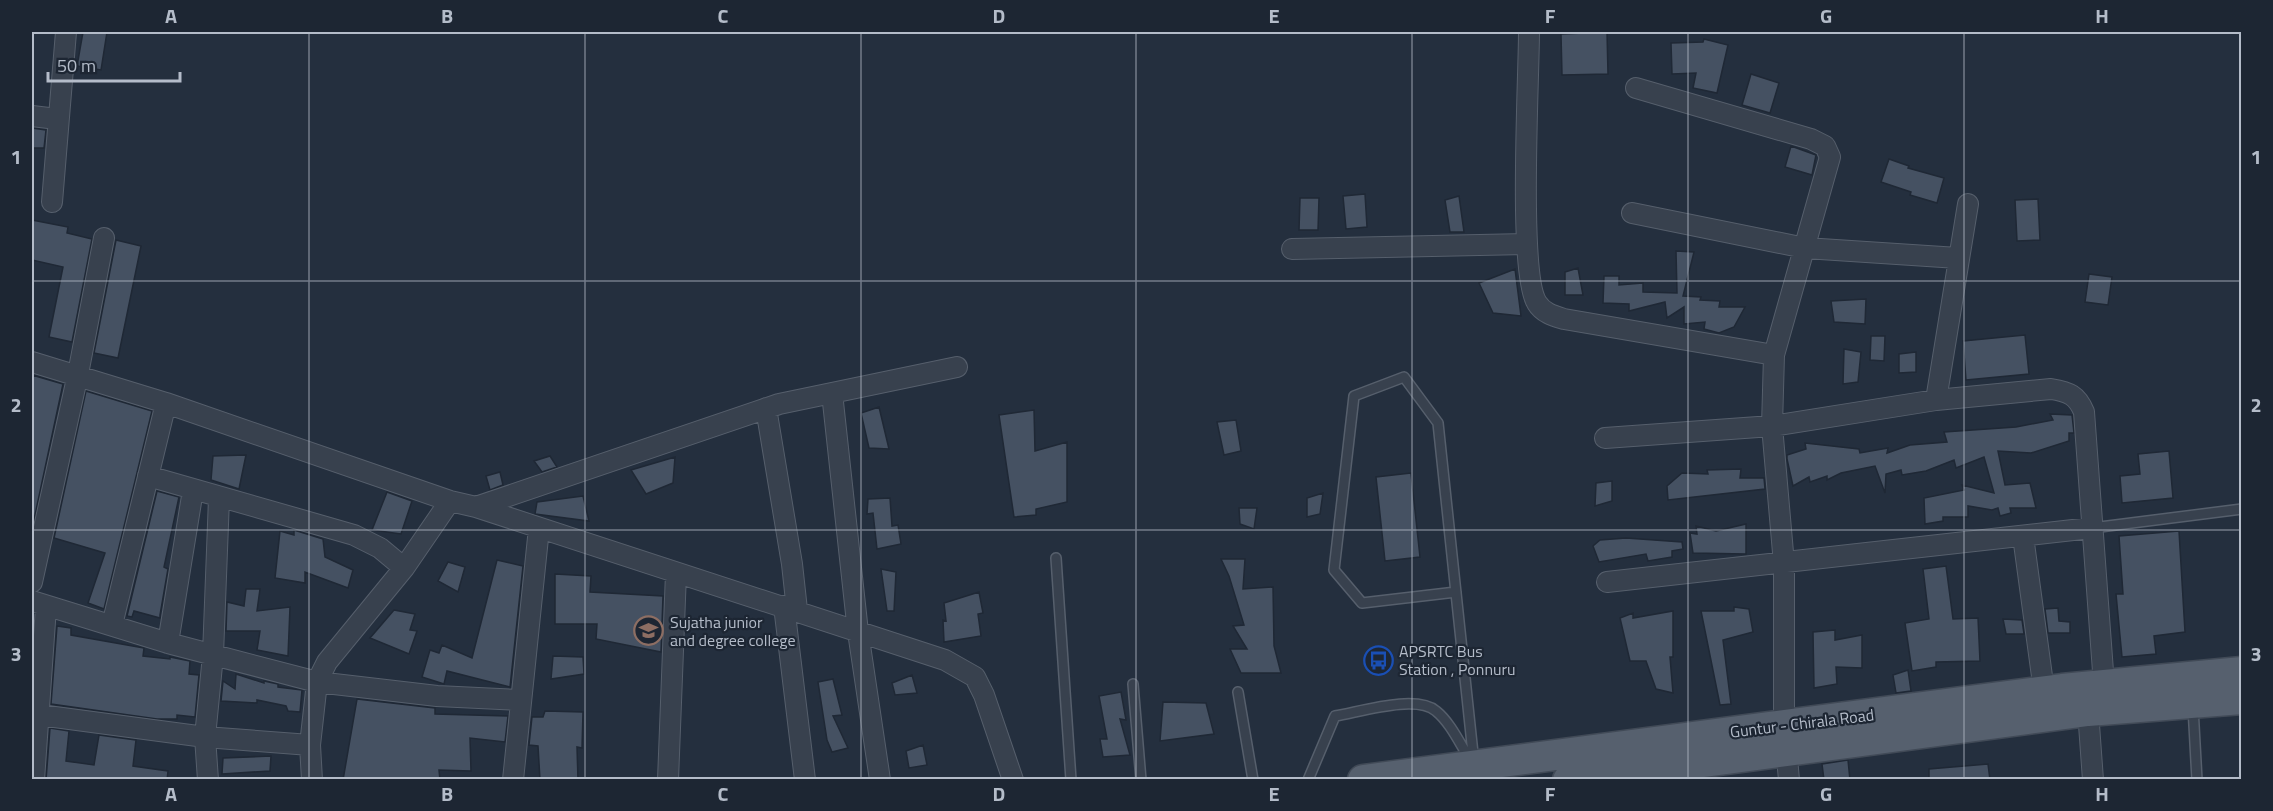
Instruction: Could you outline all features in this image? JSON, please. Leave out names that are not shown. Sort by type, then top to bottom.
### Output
[{"type":"main road","name":"Guntur - Chirala Road","points":[[1568,780],[2044,691],[2241,672]]},
{"type":"main road","name":"Guntur - Chirala Road","points":[[1363,780],[1474,765],[2241,699]]},
{"type":"street","points":[[52,202],[57,118],[66,32]]},
{"type":"street","points":[[1529,32],[1527,244],[1536,303],[1547,314],[1774,355]]},
{"type":"street","points":[[1636,88],[1811,139],[1825,146],[1830,157],[1774,355],[1772,426],[1784,564],[1786,738],[1789,780]]},
{"type":"street","points":[[32,116],[57,118]]},
{"type":"street","points":[[1936,400],[1968,204]]},
{"type":"street","points":[[1632,213],[1805,248],[1958,258]]},
{"type":"street","points":[[32,582],[78,374],[104,238]]},
{"type":"street","points":[[1292,249],[1527,244]]},
{"type":"street","points":[[32,362],[78,374],[450,501],[476,507],[945,660],[975,677],[984,695],[1013,780]]},
{"type":"street","points":[[476,507],[766,408],[957,367]]},
{"type":"street","points":[[1605,438],[1772,426],[1936,400],[2051,389],[2067,392],[2078,398],[2084,412],[2104,685]]},
{"type":"street","points":[[832,393],[858,632],[880,780]]},
{"type":"street","points":[[112,625],[166,403]]},
{"type":"street","points":[[766,408],[792,564],[790,608],[805,780]]},
{"type":"street","points":[[148,476],[219,498],[354,534],[380,548],[404,568]]},
{"type":"street","points":[[168,643],[193,490]]},
{"type":"street","points":[[208,780],[205,737],[213,655],[219,498]]},
{"type":"street","points":[[312,780],[310,745],[317,682],[327,662],[404,568],[450,501]]},
{"type":"street","points":[[513,780],[519,700],[539,528]]},
{"type":"street","points":[[1607,582],[2091,528]]},
{"type":"street","points":[[2023,536],[2044,691]]},
{"type":"street","points":[[668,780],[676,573]]},
{"type":"street","points":[[34,780],[34,715],[39,604],[168,643],[317,682],[436,696],[519,700]]},
{"type":"street","points":[[2088,711],[2093,780]]},
{"type":"street","points":[[34,715],[205,737],[310,745]]},
{"type":"lane","points":[[1456,591],[1362,603],[1334,570],[1353,396],[1404,377],[1438,423],[1456,591],[1474,765]]},
{"type":"lane","points":[[2091,528],[2241,509]]},
{"type":"lane","points":[[1056,558],[1071,780]]},
{"type":"lane","points":[[1133,684],[1142,780]]},
{"type":"lane","points":[[1238,692],[1253,780]]},
{"type":"lane","points":[[1308,780],[1335,716],[1406,704],[1421,703],[1437,711],[1474,765]]},
{"type":"lane","points":[[2193,703],[2197,780]]},
{"type":"building","points":[[83,32],[107,32],[101,70],[77,66]]},
{"type":"building","points":[[1607,32],[1608,74],[1562,75],[1561,34]]},
{"type":"building","points":[[1704,39],[1728,45],[1717,93],[1693,88],[1696,73],[1672,74],[1671,43],[1703,42]]},
{"type":"building","points":[[1751,74],[1779,83],[1770,113],[1742,105]]},
{"type":"building","points":[[32,128],[46,130],[44,148],[32,148]]},
{"type":"building","points":[[1791,146],[1816,155],[1812,175],[1785,167]]},
{"type":"building","points":[[1889,159],[1909,166],[1908,168],[1944,178],[1937,203],[1910,195],[1911,192],[1881,182]]},
{"type":"building","points":[[1365,194],[1367,227],[1346,229],[1343,196]]},
{"type":"building","points":[[1459,196],[1464,232],[1450,232],[1445,200]]},
{"type":"building","points":[[1300,198],[1319,198],[1318,230],[1299,230]]},
{"type":"building","points":[[2038,199],[2040,240],[2017,241],[2015,200]]},
{"type":"building","points":[[32,220],[68,227],[67,233],[92,239],[72,342],[49,337],[63,267],[32,260]]},
{"type":"building","points":[[116,240],[141,246],[118,358],[94,353]]},
{"type":"building","points":[[1676,251],[1694,252],[1683,296],[1720,301],[1719,307],[1745,307],[1734,327],[1719,333],[1704,329],[1705,322],[1684,324],[1684,307],[1667,318],[1665,302],[1629,311],[1629,304],[1603,303],[1604,276],[1619,276],[1619,285],[1643,283],[1643,292],[1677,293]]},
{"type":"building","points":[[1578,268],[1583,295],[1565,295],[1565,272]]},
{"type":"building","points":[[1515,269],[1521,316],[1493,313],[1479,283]]},
{"type":"building","points":[[2089,274],[2112,277],[2108,305],[2085,302]]},
{"type":"building","points":[[1866,299],[1865,324],[1834,322],[1831,301]]},
{"type":"building","points":[[2025,335],[2029,374],[1966,380],[1963,341]]},
{"type":"building","points":[[1871,336],[1885,336],[1884,361],[1870,360]]},
{"type":"building","points":[[1844,349],[1861,352],[1858,382],[1843,384]]},
{"type":"building","points":[[1916,352],[1916,372],[1899,373],[1899,354]]},
{"type":"building","points":[[32,375],[63,384],[32,529]]},
{"type":"building","points":[[86,391],[152,411],[104,609],[88,603],[105,553],[54,538]]},
{"type":"building","points":[[879,407],[889,449],[869,448],[861,413]]},
{"type":"building","points":[[1034,410],[1035,451],[1067,442],[1067,502],[1036,509],[1036,515],[1014,517],[999,415]]},
{"type":"building","points":[[2050,414],[2072,415],[2074,433],[2069,433],[2069,441],[2031,453],[1998,451],[2005,485],[2030,483],[2036,508],[2010,508],[2011,513],[2000,516],[1998,508],[1992,510],[1968,506],[1968,517],[1943,517],[1943,521],[1925,524],[1924,498],[1964,490],[1962,485],[1994,493],[1984,457],[1956,468],[1954,460],[1926,471],[1902,475],[1901,470],[1886,474],[1885,493],[1875,466],[1841,473],[1827,480],[1827,476],[1810,482],[1809,477],[1793,486],[1787,455],[1806,449],[1805,443],[1859,449],[1860,453],[1888,448],[1887,453],[1910,445],[1947,442],[1944,432],[2016,427],[2053,420]]},
{"type":"building","points":[[1236,420],[1241,451],[1224,455],[1217,422]]},
{"type":"building","points":[[2169,451],[2173,498],[2122,503],[2120,476],[2140,474],[2138,454]]},
{"type":"building","points":[[246,455],[239,489],[211,480],[213,456]]},
{"type":"building","points":[[550,456],[557,467],[542,472],[534,461]]},
{"type":"building","points":[[675,457],[673,483],[646,494],[631,470]]},
{"type":"building","points":[[1741,469],[1740,478],[1764,478],[1765,489],[1668,500],[1667,486],[1682,473],[1708,474],[1707,470]]},
{"type":"building","points":[[500,472],[503,485],[490,490],[486,476]]},
{"type":"building","points":[[1411,473],[1420,557],[1385,561],[1376,477]]},
{"type":"building","points":[[1612,481],[1612,501],[1595,506],[1596,483]]},
{"type":"building","points":[[157,491],[179,497],[164,567],[168,569],[160,618],[134,611],[132,617],[127,616]]},
{"type":"building","points":[[387,492],[412,501],[401,534],[372,530]]},
{"type":"building","points":[[1323,493],[1320,514],[1307,517],[1307,498]]},
{"type":"building","points":[[583,496],[589,521],[535,514],[537,502]]},
{"type":"building","points":[[890,498],[892,526],[898,525],[901,544],[877,549],[873,513],[867,514],[868,499]]},
{"type":"building","points":[[1239,508],[1257,508],[1254,529],[1240,524]]},
{"type":"building","points":[[1746,524],[1746,554],[1693,553],[1690,533],[1697,534],[1696,526],[1716,531]]},
{"type":"building","points":[[294,530],[323,539],[325,557],[353,570],[348,588],[305,572],[305,583],[275,578],[280,531],[294,535]]},
{"type":"building","points":[[2179,531],[2185,632],[2154,636],[2156,654],[2122,657],[2116,594],[2123,594],[2119,536]]},
{"type":"building","points":[[1626,538],[1682,542],[1683,549],[1672,551],[1672,557],[1648,561],[1646,554],[1599,562],[1593,546],[1600,540]]},
{"type":"building","points":[[1221,559],[1245,559],[1243,589],[1273,587],[1274,646],[1281,673],[1241,673],[1230,649],[1247,649],[1233,626],[1244,625],[1229,576]]},
{"type":"building","points":[[497,560],[523,566],[510,687],[447,671],[444,684],[422,677],[430,650],[439,653],[442,645],[472,658]]},
{"type":"building","points":[[448,562],[465,567],[458,592],[438,581]]},
{"type":"building","points":[[1946,566],[1953,619],[1978,618],[1980,661],[1936,662],[1936,667],[1912,671],[1905,623],[1929,619],[1923,569]]},
{"type":"building","points":[[881,569],[896,572],[894,611],[887,611]]},
{"type":"building","points":[[555,574],[591,576],[590,592],[663,596],[661,652],[596,639],[597,624],[555,624]]},
{"type":"building","points":[[246,589],[260,589],[257,611],[290,607],[288,656],[257,650],[260,631],[226,631],[227,602],[244,606]]},
{"type":"building","points":[[979,592],[983,613],[978,614],[981,636],[944,642],[943,620],[946,621],[944,603]]},
{"type":"building","points":[[1734,607],[1749,609],[1753,632],[1723,640],[1731,704],[1720,705],[1701,611],[1734,611]]},
{"type":"building","points":[[2058,608],[2059,621],[2070,622],[2070,633],[2048,633],[2045,609]]},
{"type":"building","points":[[394,610],[415,614],[410,630],[417,631],[409,654],[370,638]]},
{"type":"building","points":[[1673,611],[1673,657],[1670,657],[1673,693],[1656,689],[1646,661],[1630,661],[1620,618],[1633,613],[1633,618]]},
{"type":"building","points":[[2003,619],[2022,620],[2024,634],[2006,634]]},
{"type":"building","points":[[57,626],[71,628],[71,635],[144,648],[143,656],[170,659],[170,657],[190,661],[189,674],[199,675],[195,717],[177,715],[177,719],[157,719],[51,704]]},
{"type":"building","points":[[1835,630],[1835,640],[1862,635],[1862,668],[1836,667],[1837,684],[1814,688],[1813,632]]},
{"type":"building","points":[[553,656],[583,657],[584,674],[551,679]]},
{"type":"building","points":[[1908,670],[1911,691],[1896,693],[1893,675]]},
{"type":"building","points":[[236,674],[264,683],[264,681],[278,684],[278,687],[302,690],[300,712],[288,711],[286,706],[257,700],[257,703],[221,701],[223,681],[235,689]]},
{"type":"building","points":[[912,675],[917,693],[895,695],[892,683]]},
{"type":"building","points":[[833,679],[842,715],[833,716],[848,748],[832,752],[827,740],[818,682]]},
{"type":"building","points":[[1121,692],[1126,720],[1120,719],[1130,755],[1103,757],[1100,739],[1107,739],[1099,696]]},
{"type":"building","points":[[357,699],[435,708],[435,714],[508,716],[505,742],[470,738],[471,771],[439,770],[440,780],[343,780]]},
{"type":"building","points":[[1163,702],[1206,703],[1214,734],[1160,741]]},
{"type":"building","points":[[545,711],[583,712],[582,748],[577,747],[578,780],[540,780],[538,746],[529,745],[532,717],[543,717]]},
{"type":"building","points":[[50,728],[69,731],[66,761],[94,765],[99,735],[136,740],[133,766],[168,771],[167,780],[46,780]]},
{"type":"building","points":[[923,745],[927,765],[909,768],[906,751]]},
{"type":"building","points":[[271,756],[270,771],[222,774],[223,758]]},
{"type":"building","points":[[1848,760],[1850,780],[1824,780],[1822,764]]},
{"type":"building","points":[[1988,764],[1990,780],[1929,780],[1929,769]]},
{"type":"place","name":"Sujatha junior and degree college","points":[[649,631]]},
{"type":"place","name":"APSRTC Bus Station , Ponnuru","points":[[1378,660]]}]
